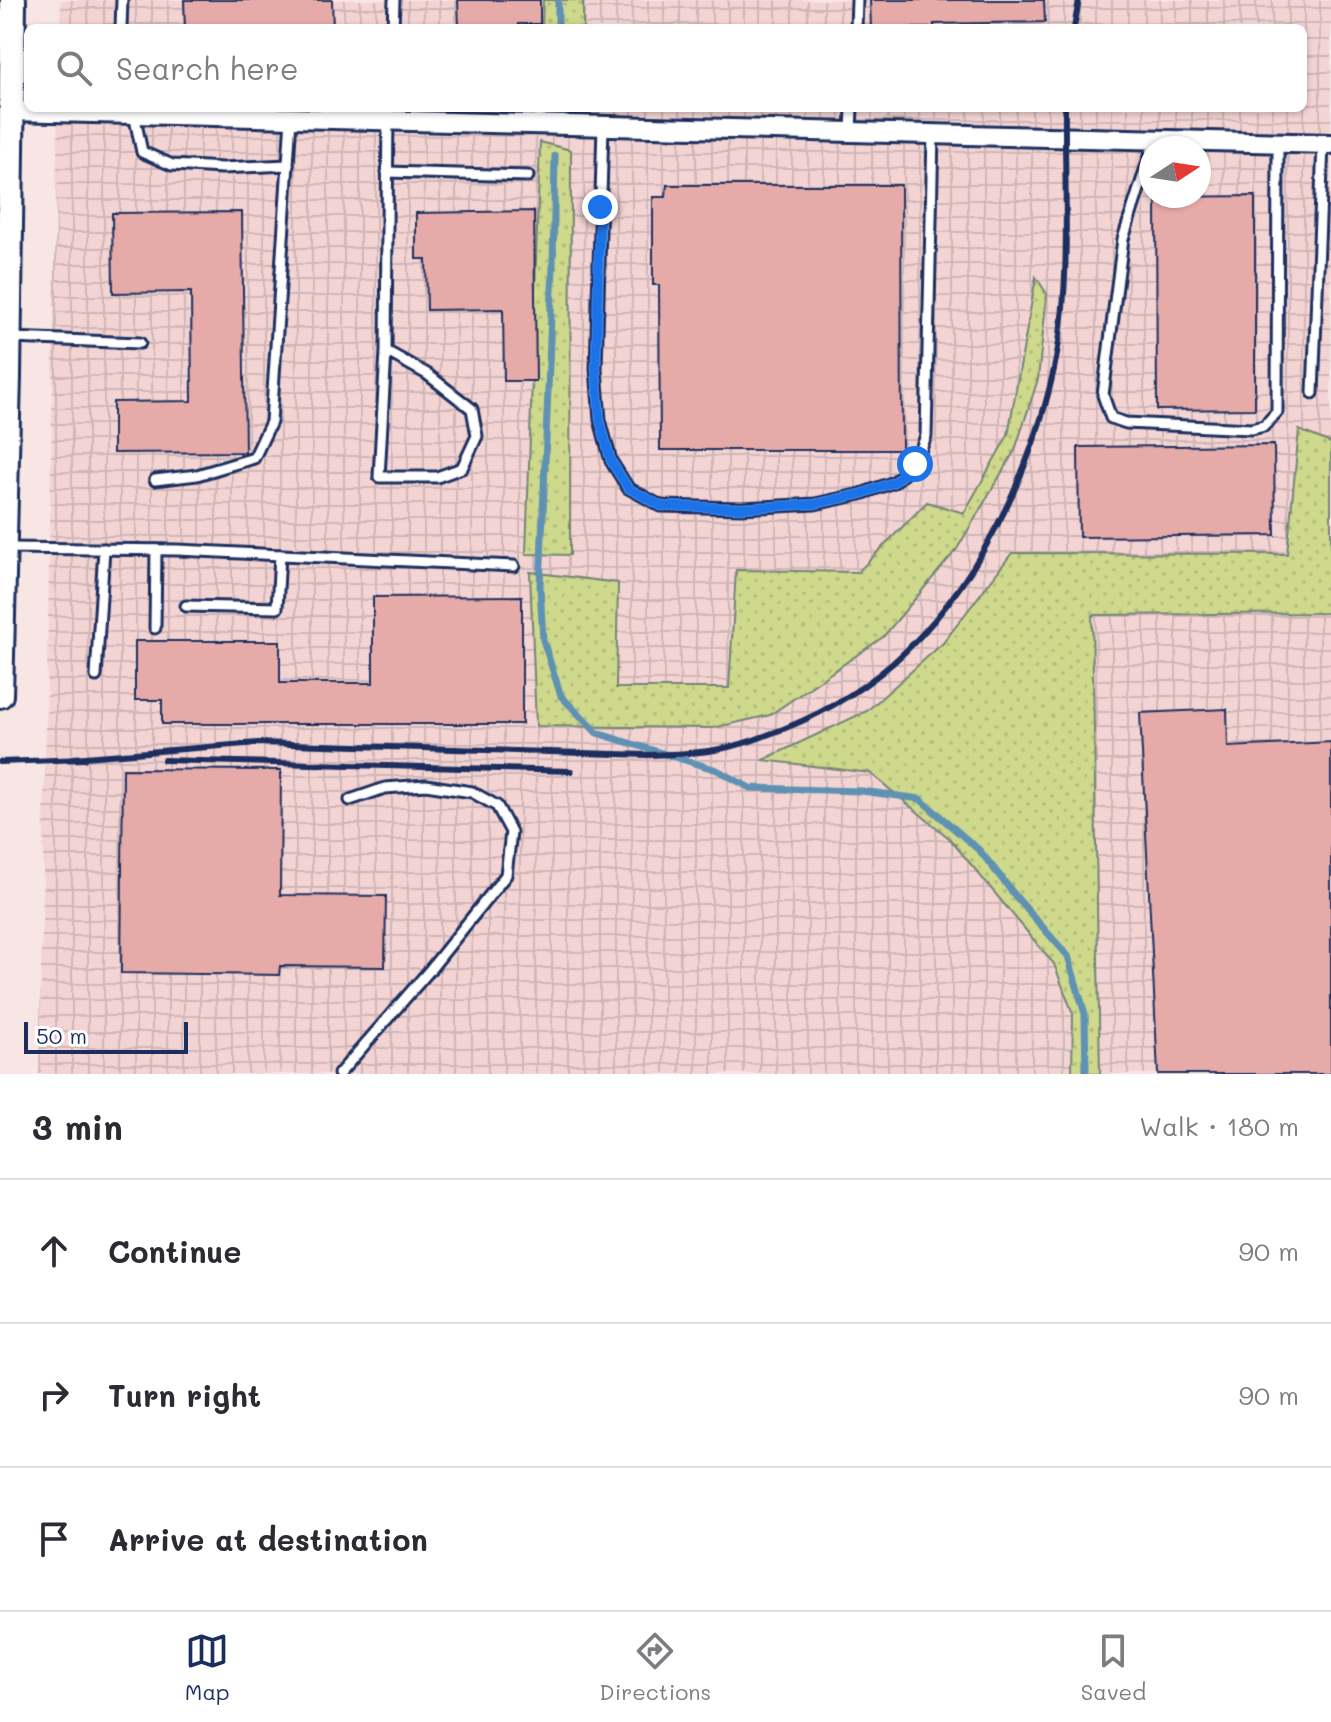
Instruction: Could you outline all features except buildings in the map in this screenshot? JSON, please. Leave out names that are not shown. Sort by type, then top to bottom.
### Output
[{"type":"main road","points":[[0,695],[4,337],[11,111],[6,85],[6,56],[13,0]]},
{"type":"street","points":[[11,111],[24,111]]},
{"type":"street","points":[[156,112],[291,118],[388,115],[603,126],[933,134],[1139,146]]},
{"type":"street","points":[[1211,145],[1327,144]]},
{"type":"lane","points":[[121,24],[122,0]]},
{"type":"lane","points":[[393,24],[394,0]]},
{"type":"lane","points":[[856,24],[857,0]]},
{"type":"lane","points":[[133,112],[142,152],[172,165],[222,168],[288,165]]},
{"type":"lane","points":[[851,132],[852,112]]},
{"type":"lane","points":[[386,351],[427,374],[472,409],[477,436],[462,468],[437,477],[379,477],[386,351],[388,115]]},
{"type":"lane","points":[[155,480],[197,475],[254,458],[271,422],[291,118]]},
{"type":"lane","points":[[603,126],[596,369],[600,420],[611,461],[628,488],[661,506],[742,508],[815,504],[861,494],[894,482],[915,464],[926,436],[933,134]]},
{"type":"lane","points":[[1139,190],[1123,239],[1103,395],[1111,418],[1126,423],[1251,429],[1264,426],[1277,412],[1278,143]]},
{"type":"lane","points":[[1313,393],[1327,144]]},
{"type":"lane","points":[[387,172],[528,176]]},
{"type":"lane","points":[[4,337],[140,343]]},
{"type":"lane","points":[[2,548],[156,550],[514,566]]},
{"type":"lane","points":[[96,676],[104,549]]},
{"type":"lane","points":[[155,628],[156,550]]},
{"type":"lane","points":[[186,606],[277,608],[280,555]]},
{"type":"lane","points":[[339,1074],[429,971],[506,875],[511,832],[497,806],[472,792],[426,785],[385,788],[350,800]]},
{"type":"shaded area","points":[[61,0],[543,0],[542,24],[60,24]]},
{"type":"shaded area","points":[[583,0],[1331,0],[1331,443],[1299,431],[1287,554],[1012,554],[943,643],[867,711],[764,760],[870,773],[949,838],[1054,964],[1073,1014],[1072,1074],[39,1074],[58,112],[1307,112],[1307,24],[583,24]]},
{"type":"shaded area","points":[[1331,613],[1331,1074],[1100,1074],[1092,614]]},
{"type":"green space","points":[[543,0],[583,0],[583,24],[542,24]]},
{"type":"green space","points":[[540,142],[571,150],[570,555],[526,554]]},
{"type":"green space","points":[[1036,277],[1047,294],[1038,379],[1015,450],[957,549],[883,637],[770,715],[713,728],[536,726],[530,572],[618,583],[616,688],[729,688],[736,570],[858,572],[927,502],[964,513],[1008,435]]},
{"type":"green space","points":[[1299,430],[1331,443],[1331,613],[1092,615],[1100,1074],[1072,1074],[1073,1014],[1054,964],[949,838],[870,773],[763,760],[867,711],[943,643],[1012,553],[1287,554]]},
{"type":"waterway","points":[[558,0],[558,24]]},
{"type":"waterway","points":[[555,156],[540,587],[543,640],[561,696],[597,733],[717,770],[750,788],[862,791],[920,799],[980,851],[1068,956],[1085,1014],[1086,1074]]},
{"type":"railway","points":[[1075,24],[1079,0]]},
{"type":"railway","points":[[73,758],[258,743],[648,755],[693,753],[726,748],[761,737],[801,722],[849,696],[893,663],[923,634],[950,601],[996,528],[1031,449],[1044,409],[1060,338],[1066,239],[1065,112]]},
{"type":"railway","points":[[0,762],[84,759]]},
{"type":"railway","points":[[164,760],[571,771]]},
{"type":"route","points":[[600,207],[596,369],[600,420],[611,461],[628,488],[661,506],[742,508],[815,504],[861,494],[894,482],[915,464]]}]
